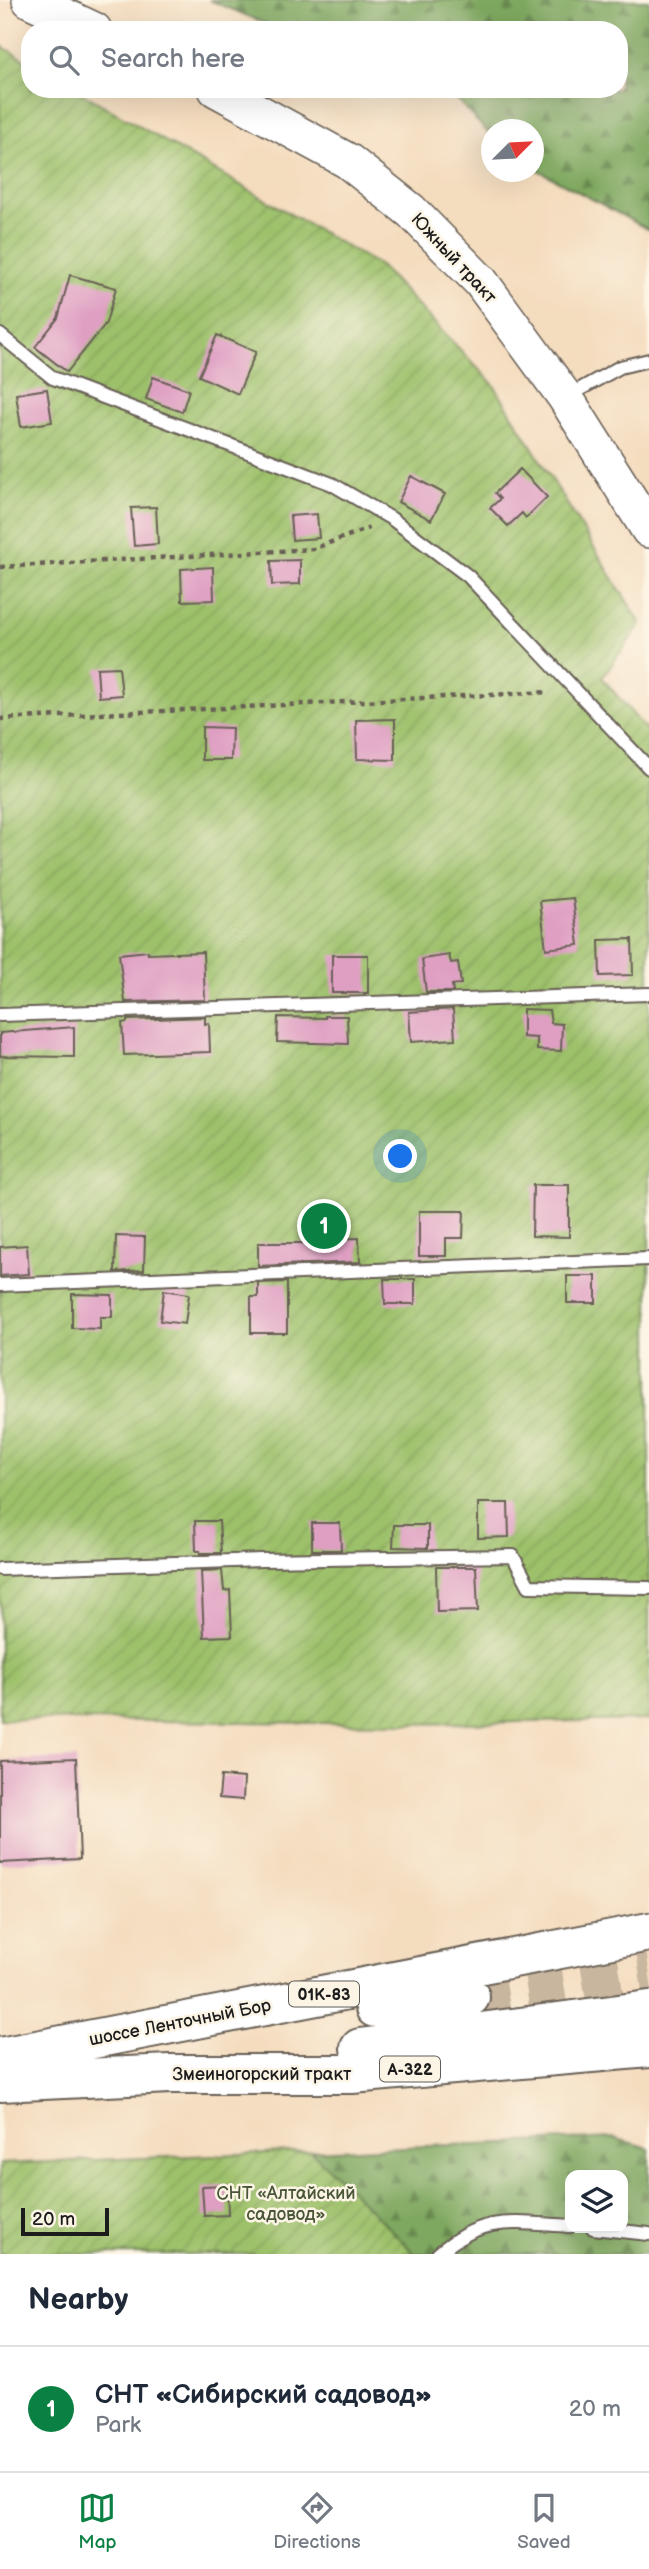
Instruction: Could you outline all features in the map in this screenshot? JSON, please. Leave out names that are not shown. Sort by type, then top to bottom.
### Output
[{"type":"highway","name":"шоссе Ленточный Бор","points":[[0,2057],[649,1933]]},
{"type":"highway","points":[[45,2047],[470,1997]]},
{"type":"highway","points":[[170,2074],[649,2010]]},
{"type":"highway","name":"Змеиногорский тракт","points":[[0,2082],[170,2074],[352,2074],[649,2048]]},
{"type":"main road","points":[[30,0],[75,21]]},
{"type":"main road","name":"Южный тракт","points":[[232,98],[348,161],[411,211],[481,282],[565,397],[649,530]]},
{"type":"lane","points":[[0,335],[53,378],[332,484],[392,520],[468,576],[649,768]]},
{"type":"lane","points":[[565,397],[620,367],[649,360]]},
{"type":"lane","points":[[0,1015],[649,994]]},
{"type":"lane","points":[[0,1285],[649,1259]]},
{"type":"lane","points":[[0,1569],[262,1560],[513,1556],[529,1586],[649,1588]]},
{"type":"lane","points":[[438,2254],[467,2231],[506,2222],[565,2226]]},
{"type":"lane","points":[[628,2232],[649,2234]]},
{"type":"path","points":[[0,567],[313,549],[392,520]]},
{"type":"path","points":[[0,719],[574,691]]},
{"type":"green space","points":[[209,0],[649,0],[649,230],[544,173],[544,119],[481,119],[481,125],[455,98],[628,98],[628,21],[259,21]]},
{"type":"green space","points":[[0,45],[21,58],[21,98],[91,98],[380,266],[494,385],[641,624],[602,678],[649,733],[649,1720],[401,1724],[0,1719]]},
{"type":"green space","points":[[614,2138],[649,2148],[649,2254],[415,2254],[311,2151]]},
{"type":"green space","name":"СНТ «Алтайский садовод»","points":[[311,2151],[415,2254],[0,2254],[0,2164]]},
{"type":"building","points":[[70,275],[116,288],[106,323],[67,372],[35,347],[58,318]]},
{"type":"building","points":[[217,335],[256,352],[238,394],[199,376]]},
{"type":"building","points":[[153,377],[189,390],[182,412],[146,399]]},
{"type":"building","points":[[47,389],[52,422],[21,427],[16,394]]},
{"type":"building","points":[[520,469],[547,497],[526,518],[522,513],[508,526],[490,508],[500,499],[495,493]]},
{"type":"building","points":[[411,476],[445,494],[431,520],[398,502]]},
{"type":"building","points":[[156,507],[158,544],[134,546],[131,508]]},
{"type":"building","points":[[317,514],[319,538],[292,540],[290,516]]},
{"type":"building","points":[[300,560],[300,584],[272,585],[271,561]]},
{"type":"building","points":[[213,567],[214,600],[182,601],[181,569]]},
{"type":"building","points":[[119,667],[122,695],[99,697],[97,668]]},
{"type":"building","points":[[395,719],[395,760],[357,759],[356,720]]},
{"type":"building","points":[[202,727],[232,728],[231,760],[202,760]]},
{"type":"building","points":[[573,898],[579,945],[546,949],[540,901]]},
{"type":"building","points":[[632,939],[633,975],[600,976],[599,940]]},
{"type":"building","points":[[148,951],[148,954],[203,952],[205,1000],[125,1002],[119,954]]},
{"type":"building","points":[[332,955],[368,955],[368,993],[332,993]]},
{"type":"building","points":[[449,955],[451,963],[458,962],[461,984],[452,985],[453,992],[426,992],[422,959]]},
{"type":"building","points":[[453,1009],[455,1039],[411,1042],[409,1012]]},
{"type":"building","points":[[523,1009],[549,1010],[551,1023],[562,1024],[561,1051],[537,1050],[537,1038],[523,1037]]},
{"type":"building","points":[[347,1016],[348,1044],[277,1042],[278,1017]]},
{"type":"building","points":[[205,1017],[205,1024],[209,1023],[210,1052],[124,1055],[122,1023],[127,1020]]},
{"type":"building","points":[[74,1027],[74,1057],[0,1056],[0,1033]]},
{"type":"building","points":[[533,1185],[569,1185],[569,1237],[532,1236]]},
{"type":"building","points":[[419,1211],[464,1211],[463,1238],[446,1238],[446,1256],[419,1256]]},
{"type":"building","points":[[116,1236],[145,1237],[144,1270],[115,1272]]},
{"type":"building","points":[[359,1238],[360,1262],[258,1266],[258,1243],[329,1243],[329,1239]]},
{"type":"building","points":[[27,1245],[29,1274],[0,1276],[0,1247]]},
{"type":"building","points":[[567,1276],[596,1276],[596,1303],[567,1303]]},
{"type":"building","points":[[384,1279],[415,1279],[415,1304],[385,1304]]},
{"type":"building","points":[[287,1282],[287,1333],[251,1333],[251,1297],[258,1297],[258,1283]]},
{"type":"building","points":[[164,1290],[189,1294],[185,1324],[160,1321]]},
{"type":"building","points":[[72,1294],[112,1295],[112,1317],[100,1317],[100,1329],[72,1328]]},
{"type":"building","points":[[478,1503],[508,1503],[509,1537],[478,1538]]},
{"type":"building","points":[[195,1521],[219,1521],[221,1553],[196,1551]]},
{"type":"building","points":[[312,1523],[340,1523],[341,1550],[312,1550]]},
{"type":"building","points":[[394,1525],[428,1525],[428,1548],[393,1547]]},
{"type":"building","points":[[436,1567],[476,1567],[478,1611],[437,1612]]},
{"type":"building","points":[[222,1570],[224,1591],[230,1590],[232,1636],[204,1637],[201,1571]]},
{"type":"building","points":[[76,1758],[80,1859],[0,1863],[0,1761]]},
{"type":"building","points":[[221,1776],[244,1778],[243,1800],[219,1798]]},
{"type":"building","points":[[227,2185],[228,2215],[204,2216],[202,2186]]},
{"type":"tunnel","points":[[470,1997],[649,1970]]},
{"type":"place","name":"СНТ «Сибирский садовод»","points":[[324,1226]]}]
